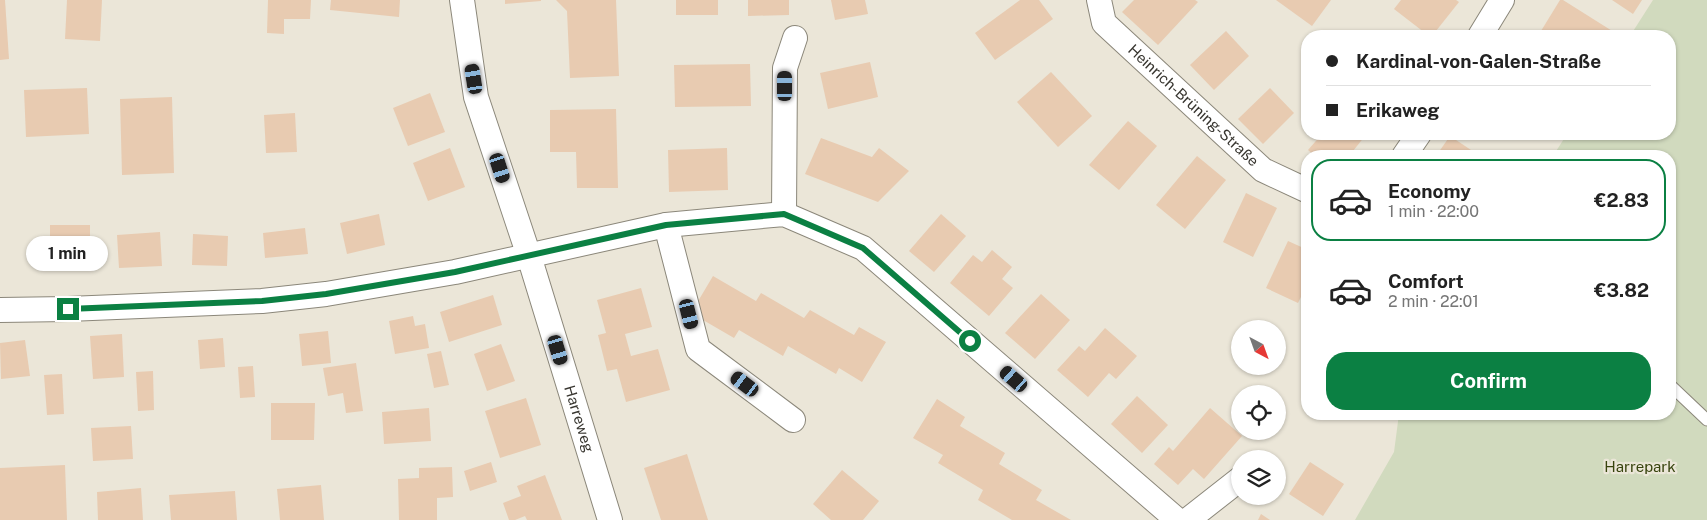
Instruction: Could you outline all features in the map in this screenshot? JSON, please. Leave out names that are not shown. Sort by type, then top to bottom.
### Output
[{"type":"street","name":"Harreweg","points":[[462,0],[476,97],[529,256],[610,520]]},
{"type":"street","name":"Heinrich-Brüning-Straße","points":[[1099,0],[1104,23],[1263,170],[1301,188]]},
{"type":"street","points":[[1484,30],[1502,0]]},
{"type":"street","points":[[784,214],[785,68],[795,38]]},
{"type":"street","points":[[0,310],[262,301],[344,291],[455,272],[666,225],[784,214],[863,248],[1181,519],[1231,485]]},
{"type":"street","points":[[666,225],[698,349],[793,420]]},
{"type":"lane","points":[[1676,391],[1707,420]]},
{"type":"green space","name":"Harrepark","points":[[1653,0],[1707,0],[1707,520],[1355,520],[1394,452],[1398,420],[1676,420],[1676,150],[1557,150],[1563,140],[1676,140],[1676,30],[1634,30]]},
{"type":"building","points":[[0,0],[5,0],[9,59],[0,60]]},
{"type":"building","points":[[67,0],[102,0],[100,41],[65,39]]},
{"type":"building","points":[[268,0],[311,0],[310,19],[284,19],[284,34],[267,33]]},
{"type":"building","points":[[331,0],[400,0],[399,17],[330,10]]},
{"type":"building","points":[[505,0],[541,0],[541,1],[505,4]]},
{"type":"building","points":[[556,0],[616,0],[619,76],[570,78],[567,11]]},
{"type":"building","points":[[676,0],[718,0],[718,15],[676,15]]},
{"type":"building","points":[[748,0],[789,0],[789,15],[748,16]]},
{"type":"building","points":[[831,0],[865,0],[868,14],[835,20]]},
{"type":"building","points":[[1020,0],[1039,0],[1053,19],[995,60],[975,33]]},
{"type":"building","points":[[1134,0],[1195,0],[1198,2],[1158,45],[1122,12]]},
{"type":"building","points":[[1276,0],[1331,0],[1312,26]]},
{"type":"building","points":[[1401,0],[1456,0],[1459,2],[1437,30],[1421,30],[1394,9]]},
{"type":"building","points":[[1560,0],[1563,0],[1611,30],[1542,30]]},
{"type":"building","points":[[1612,0],[1642,0],[1633,14]]},
{"type":"building","points":[[1226,31],[1249,56],[1214,90],[1190,65]]},
{"type":"building","points":[[870,62],[878,97],[828,109],[820,73]]},
{"type":"building","points":[[750,64],[751,106],[675,107],[674,65]]},
{"type":"building","points":[[1051,72],[1092,116],[1058,147],[1017,102]]},
{"type":"building","points":[[87,88],[89,134],[26,137],[24,90]]},
{"type":"building","points":[[1270,88],[1294,113],[1263,144],[1238,119]]},
{"type":"building","points":[[430,93],[445,132],[408,146],[393,108]]},
{"type":"building","points":[[172,97],[174,173],[122,175],[120,99]]},
{"type":"building","points":[[616,109],[618,188],[577,188],[576,152],[550,152],[550,110]]},
{"type":"building","points":[[295,113],[297,152],[266,153],[264,115]]},
{"type":"building","points":[[1128,121],[1157,146],[1119,190],[1089,165]]},
{"type":"building","points":[[821,138],[872,157],[879,148],[909,171],[878,202],[805,174]]},
{"type":"building","points":[[1317,140],[1362,140],[1354,150],[1308,150]]},
{"type":"building","points":[[1447,140],[1456,140],[1471,150],[1440,150]]},
{"type":"building","points":[[450,148],[465,187],[428,201],[413,163]]},
{"type":"building","points":[[727,148],[728,190],[669,192],[668,150]]},
{"type":"building","points":[[1197,156],[1226,180],[1185,229],[1156,205]]},
{"type":"building","points":[[1246,193],[1277,208],[1253,257],[1223,242]]},
{"type":"building","points":[[379,214],[385,245],[347,254],[340,223]]},
{"type":"building","points":[[941,214],[966,236],[934,272],[909,251]]},
{"type":"building","points":[[50,225],[90,225],[90,258],[50,259]]},
{"type":"building","points":[[305,228],[308,254],[265,258],[263,233]]},
{"type":"building","points":[[160,232],[162,266],[119,268],[117,235]]},
{"type":"building","points":[[193,234],[228,236],[227,266],[192,265]]},
{"type":"building","points":[[1288,241],[1301,247],[1301,297],[1298,303],[1266,288]]},
{"type":"building","points":[[992,250],[1012,267],[1002,279],[1013,288],[989,316],[950,283],[973,255],[982,262]]},
{"type":"building","points":[[713,276],[756,301],[761,293],[804,318],[810,310],[854,335],[859,327],[886,342],[862,382],[839,368],[836,374],[788,346],[783,356],[739,330],[734,338],[691,313]]},
{"type":"building","points":[[641,288],[652,327],[625,334],[631,356],[658,349],[670,390],[626,402],[617,369],[607,371],[598,335],[606,333],[597,300]]},
{"type":"building","points":[[1041,294],[1070,320],[1035,359],[1005,333]]},
{"type":"building","points":[[493,295],[502,325],[449,342],[440,312]]},
{"type":"building","points":[[413,316],[415,326],[425,324],[429,348],[395,354],[389,321]]},
{"type":"building","points":[[1105,328],[1137,356],[1116,379],[1109,373],[1088,397],[1057,370],[1079,346],[1085,351]]},
{"type":"building","points":[[328,331],[331,363],[302,366],[299,334]]},
{"type":"building","points":[[122,334],[124,377],[93,379],[90,336]]},
{"type":"building","points":[[223,338],[225,367],[200,369],[198,340]]},
{"type":"building","points":[[25,340],[30,376],[1,379],[0,343]]},
{"type":"building","points":[[501,344],[515,381],[487,391],[474,354]]},
{"type":"building","points":[[441,351],[449,385],[434,388],[427,354]]},
{"type":"building","points":[[356,363],[363,411],[346,413],[343,393],[328,396],[323,368]]},
{"type":"building","points":[[253,366],[255,397],[240,398],[238,367]]},
{"type":"building","points":[[153,371],[154,410],[138,411],[136,372]]},
{"type":"building","points":[[62,374],[64,414],[47,415],[44,375]]},
{"type":"building","points":[[1137,396],[1168,425],[1142,453],[1111,424]]},
{"type":"building","points":[[526,398],[541,445],[500,458],[485,411]]},
{"type":"building","points":[[937,399],[965,417],[960,426],[1005,453],[999,464],[1042,490],[1036,500],[1071,520],[1012,520],[978,500],[983,490],[938,463],[943,455],[913,438]]},
{"type":"building","points":[[271,403],[315,403],[314,440],[271,440]]},
{"type":"building","points":[[429,408],[431,441],[384,444],[382,412]]},
{"type":"building","points":[[1210,408],[1231,426],[1231,440],[1238,440],[1204,479],[1193,469],[1178,485],[1154,464],[1169,447],[1173,451]]},
{"type":"building","points":[[131,426],[133,459],[93,461],[91,428]]},
{"type":"building","points":[[687,454],[708,520],[661,520],[644,468]]},
{"type":"building","points":[[491,462],[497,482],[470,491],[464,471]]},
{"type":"building","points":[[1310,462],[1344,484],[1323,516],[1289,494]]},
{"type":"building","points":[[65,465],[67,520],[0,520],[0,468]]},
{"type":"building","points":[[452,467],[453,497],[437,498],[437,520],[399,520],[398,479],[419,478],[419,468]]},
{"type":"building","points":[[842,470],[879,501],[863,520],[831,520],[813,504]]},
{"type":"building","points":[[545,475],[562,520],[527,520],[525,516],[509,520],[503,503],[521,496],[517,486]]},
{"type":"building","points":[[321,485],[324,520],[280,520],[277,489]]},
{"type":"building","points":[[141,488],[143,520],[98,520],[97,492]]},
{"type":"building","points":[[235,491],[237,520],[171,520],[169,495]]},
{"type":"building","points":[[1261,514],[1270,520],[1258,520]]},
{"type":"route","points":[[68,309],[262,301],[326,294],[455,272],[666,225],[784,214],[863,248],[970,341]]}]
